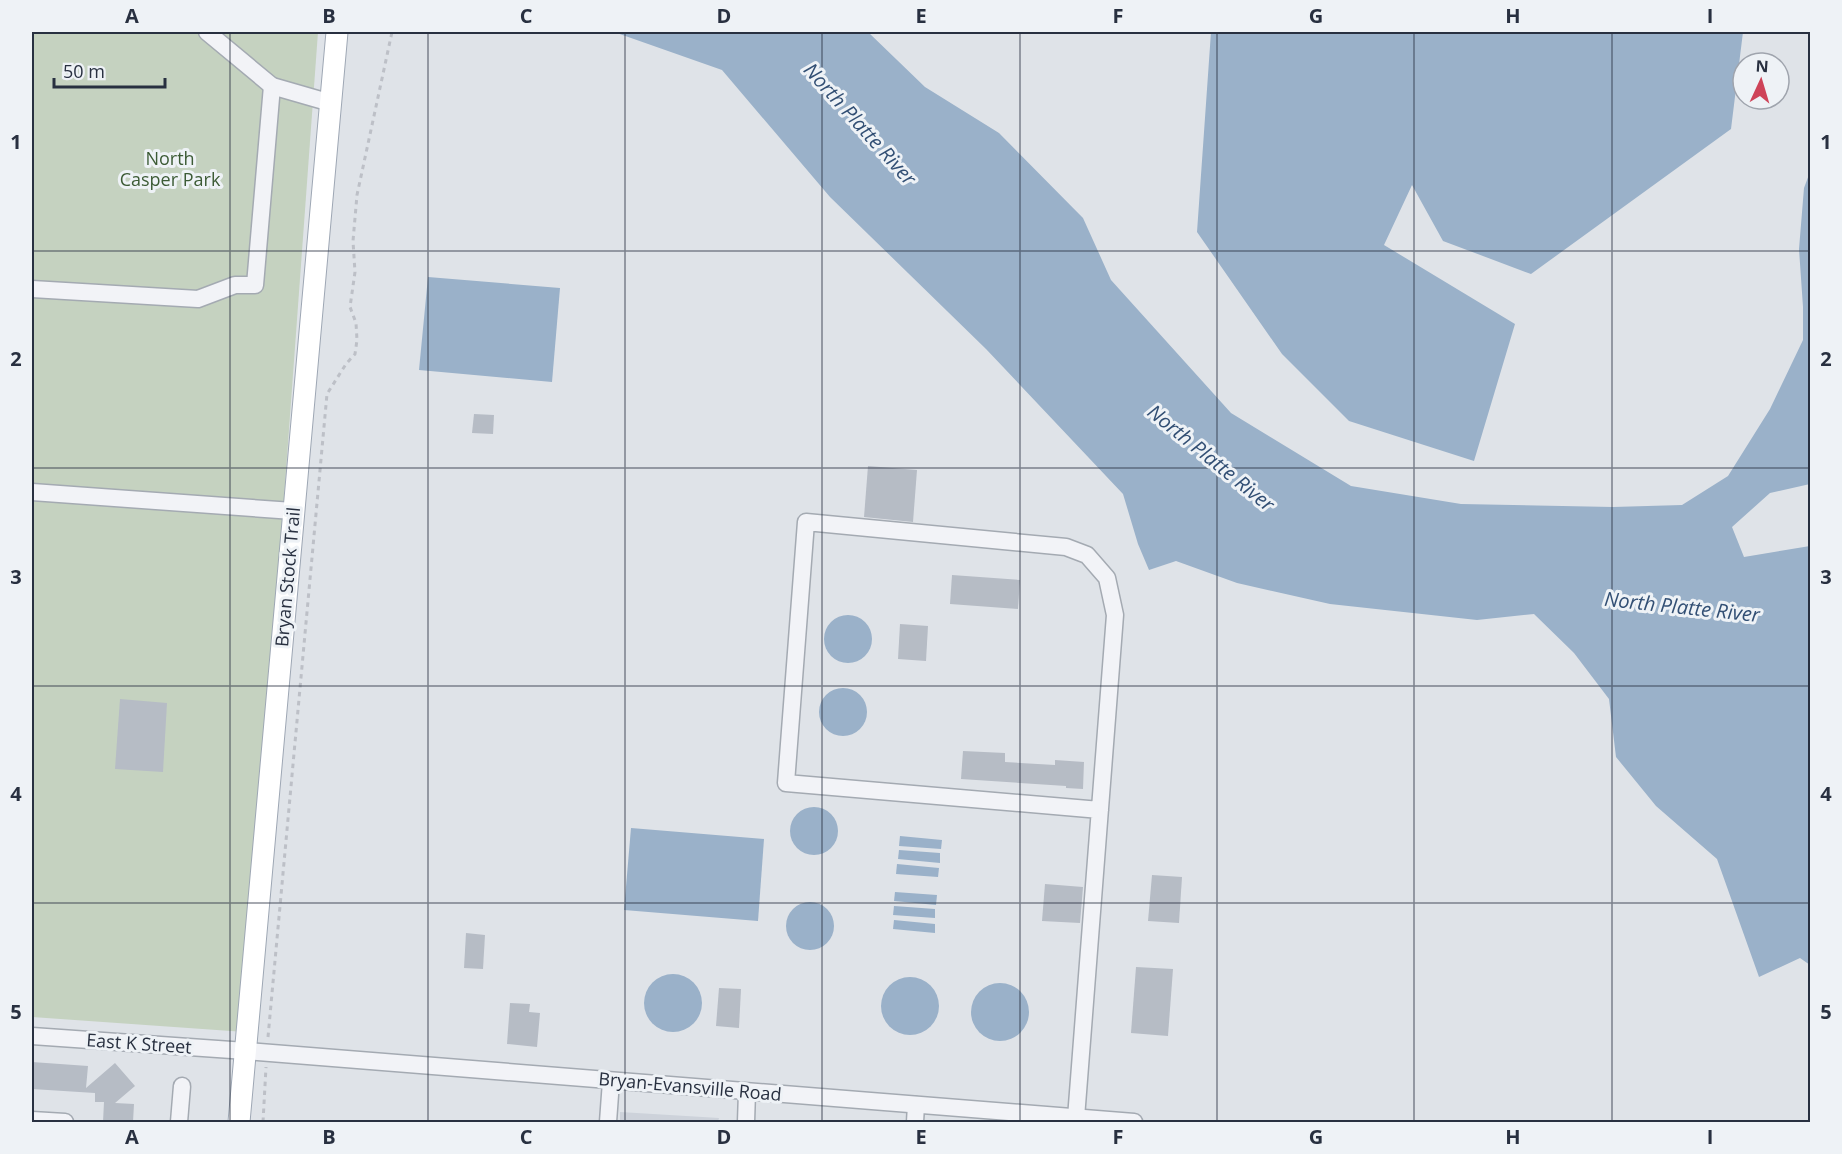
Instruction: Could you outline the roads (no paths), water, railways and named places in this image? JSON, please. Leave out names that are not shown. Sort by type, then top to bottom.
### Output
[{"type":"main road","name":"Bryan Stock Trail","points":[[239,1122],[337,32]]},
{"type":"street","points":[[207,32],[272,86],[331,103]]},
{"type":"street","points":[[32,289],[198,299],[235,285],[255,285],[272,86]]},
{"type":"street","points":[[32,492],[293,511]]},
{"type":"street","points":[[1076,1118],[1100,810],[1115,615],[1107,578],[1087,555],[1066,547],[806,522],[786,783],[1100,810]]},
{"type":"street","name":"East K Street","points":[[32,1036],[246,1051]]},
{"type":"street","name":"Bryan-Evansville Road","points":[[246,1051],[1134,1122]]},
{"type":"street","points":[[608,1122],[612,1081]]},
{"type":"street","points":[[179,1122],[182,1086]]},
{"type":"street","points":[[746,1122],[747,1092]]},
{"type":"street","points":[[915,1122],[916,1105]]},
{"type":"street","points":[[32,1120],[65,1122]]},
{"type":"water","name":"North Platte River","points":[[614,32],[868,32],[925,87],[999,133],[1083,218],[1111,280],[1231,413],[1351,486],[1461,504],[1613,507],[1682,505],[1728,476],[1770,409],[1803,340],[1799,249],[1804,188],[1810,172],[1810,484],[1770,493],[1732,527],[1744,557],[1810,546],[1810,965],[1800,958],[1759,977],[1717,859],[1656,806],[1616,757],[1609,699],[1574,653],[1534,614],[1477,620],[1330,604],[1237,583],[1176,561],[1149,570],[1138,544],[1123,494],[986,349],[830,197],[722,70]]},
{"type":"water","points":[[1211,32],[1743,32],[1741,51],[1731,51],[1731,111],[1733,111],[1731,129],[1531,274],[1443,241],[1412,185],[1384,245],[1515,324],[1474,461],[1349,421],[1282,354],[1197,232]]},
{"type":"water","points":[[428,277],[560,288],[552,382],[419,370]]},
{"type":"water","points":[[843,615],[853,615],[868,625],[872,639],[868,653],[862,659],[853,663],[843,663],[828,653],[824,644],[824,634],[834,619]]},
{"type":"water","points":[[838,688],[848,688],[863,698],[867,712],[863,726],[857,732],[848,736],[838,736],[823,726],[819,717],[819,707],[829,692]]},
{"type":"water","points":[[809,807],[819,807],[834,817],[838,831],[834,845],[828,851],[819,855],[809,855],[794,845],[790,836],[790,826],[800,811]]},
{"type":"water","points":[[631,828],[764,839],[758,921],[624,910]]},
{"type":"water","points":[[900,836],[942,840],[941,849],[899,846]]},
{"type":"water","points":[[899,850],[940,853],[940,863],[898,859]]},
{"type":"water","points":[[897,864],[939,868],[938,877],[896,874]]},
{"type":"water","points":[[895,892],[937,895],[936,905],[894,901]]},
{"type":"water","points":[[805,902],[815,902],[830,912],[834,926],[830,940],[824,946],[815,950],[805,950],[790,940],[786,931],[786,921],[796,906]]},
{"type":"water","points":[[894,906],[935,909],[935,918],[893,915]]},
{"type":"water","points":[[894,920],[935,924],[935,933],[893,929]]},
{"type":"water","points":[[667,974],[679,974],[694,982],[702,997],[702,1009],[694,1024],[679,1032],[667,1032],[652,1024],[644,1009],[644,997],[652,982]]},
{"type":"water","points":[[904,977],[916,977],[931,985],[939,1000],[939,1012],[931,1027],[916,1035],[904,1035],[889,1027],[881,1012],[881,1000],[889,985]]},
{"type":"water","points":[[994,983],[1006,983],[1021,991],[1029,1006],[1029,1018],[1021,1033],[1006,1041],[994,1041],[979,1033],[971,1018],[971,1006],[979,991]]},
{"type":"park label","name":"North Casper Park","points":[[170,169]]}]
